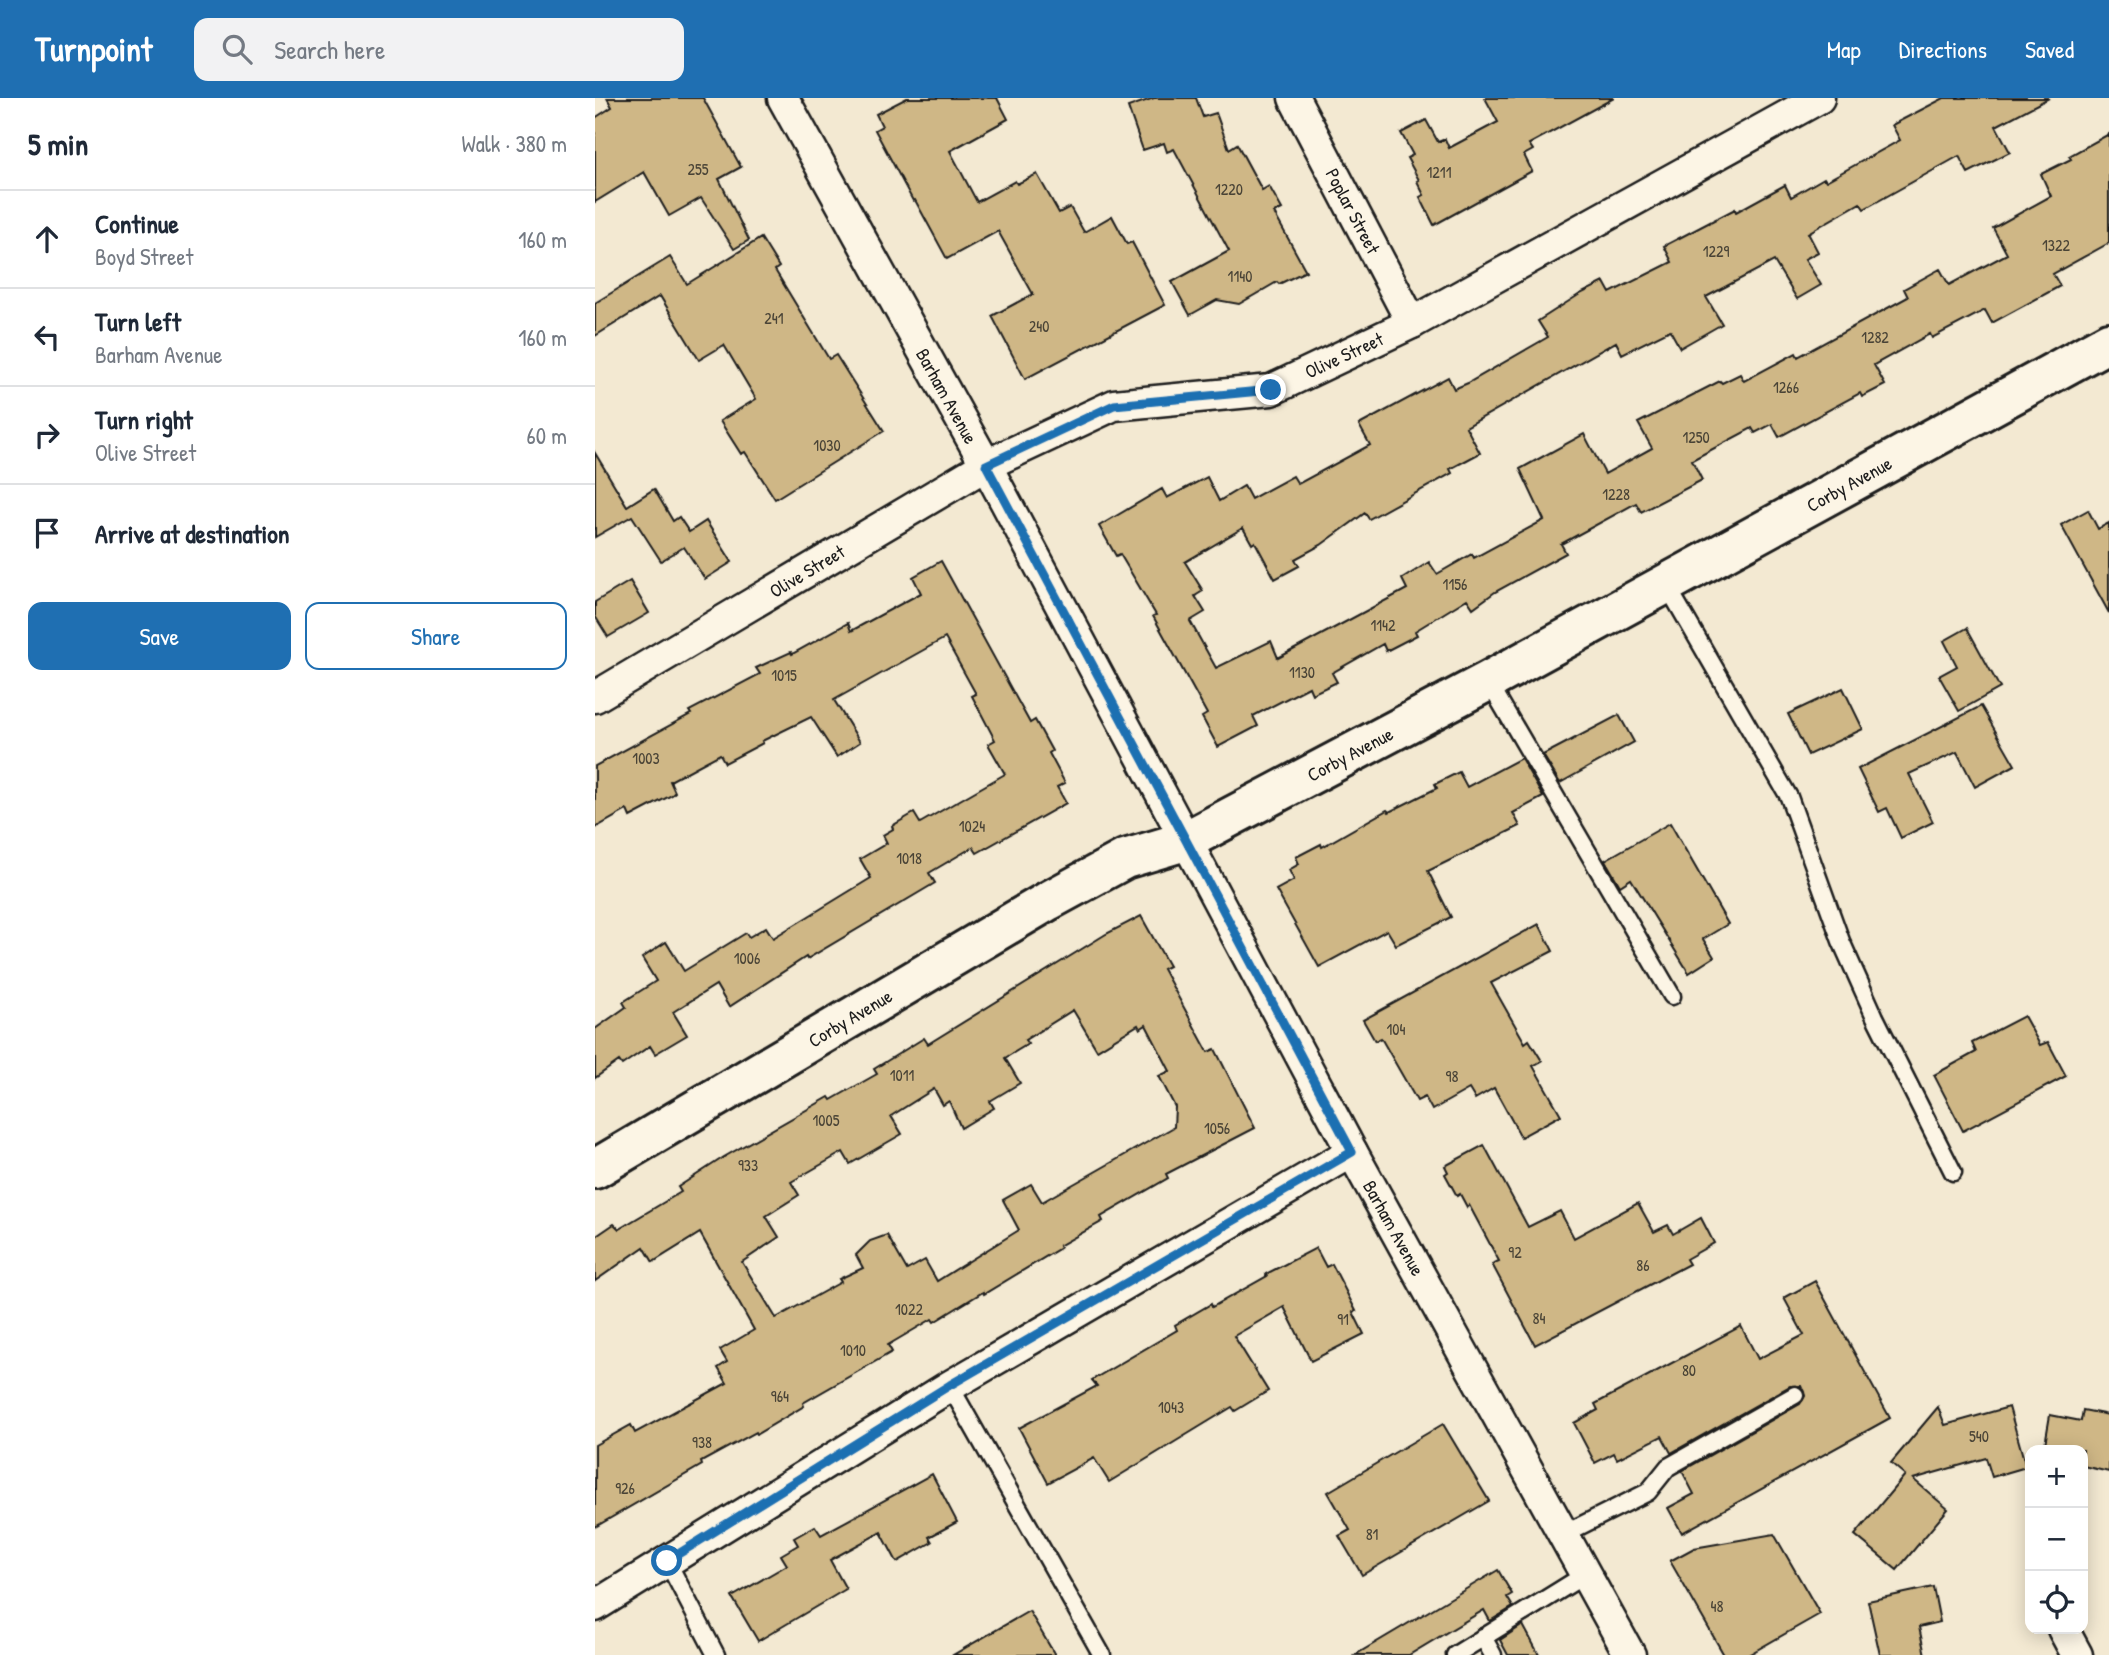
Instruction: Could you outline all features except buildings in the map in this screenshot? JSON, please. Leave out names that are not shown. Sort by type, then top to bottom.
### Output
[{"type":"street","name":"Barham Avenue","points":[[783,98],[986,465],[1352,1152],[1630,1655]]},
{"type":"street","name":"Poplar Street","points":[[1294,98],[1412,323]]},
{"type":"street","name":"Olive Street","points":[[595,697],[986,465],[1114,405],[1271,390],[1412,323],[1819,98]]},
{"type":"street","name":"Corby Avenue","points":[[595,1169],[1048,901],[1125,859],[1185,841],[1488,681],[2109,342]]},
{"type":"street","points":[[595,1606],[950,1385],[1352,1152]]},
{"type":"street","points":[[2066,1634],[2077,1655]]},
{"type":"lane","points":[[1667,584],[1789,797],[1841,941],[1875,1017],[1953,1172]]},
{"type":"lane","points":[[1488,681],[1672,996]]},
{"type":"lane","points":[[950,1385],[1102,1655]]},
{"type":"lane","points":[[1564,1534],[1648,1492],[1668,1467],[1795,1395]]},
{"type":"lane","points":[[667,1561],[716,1655]]},
{"type":"lane","points":[[1455,1655],[1586,1574]]},
{"type":"lane","points":[[1483,1637],[1493,1655]]},
{"type":"route","points":[[667,1561],[950,1385],[1352,1152],[986,465],[1114,405],[1271,390]]}]
